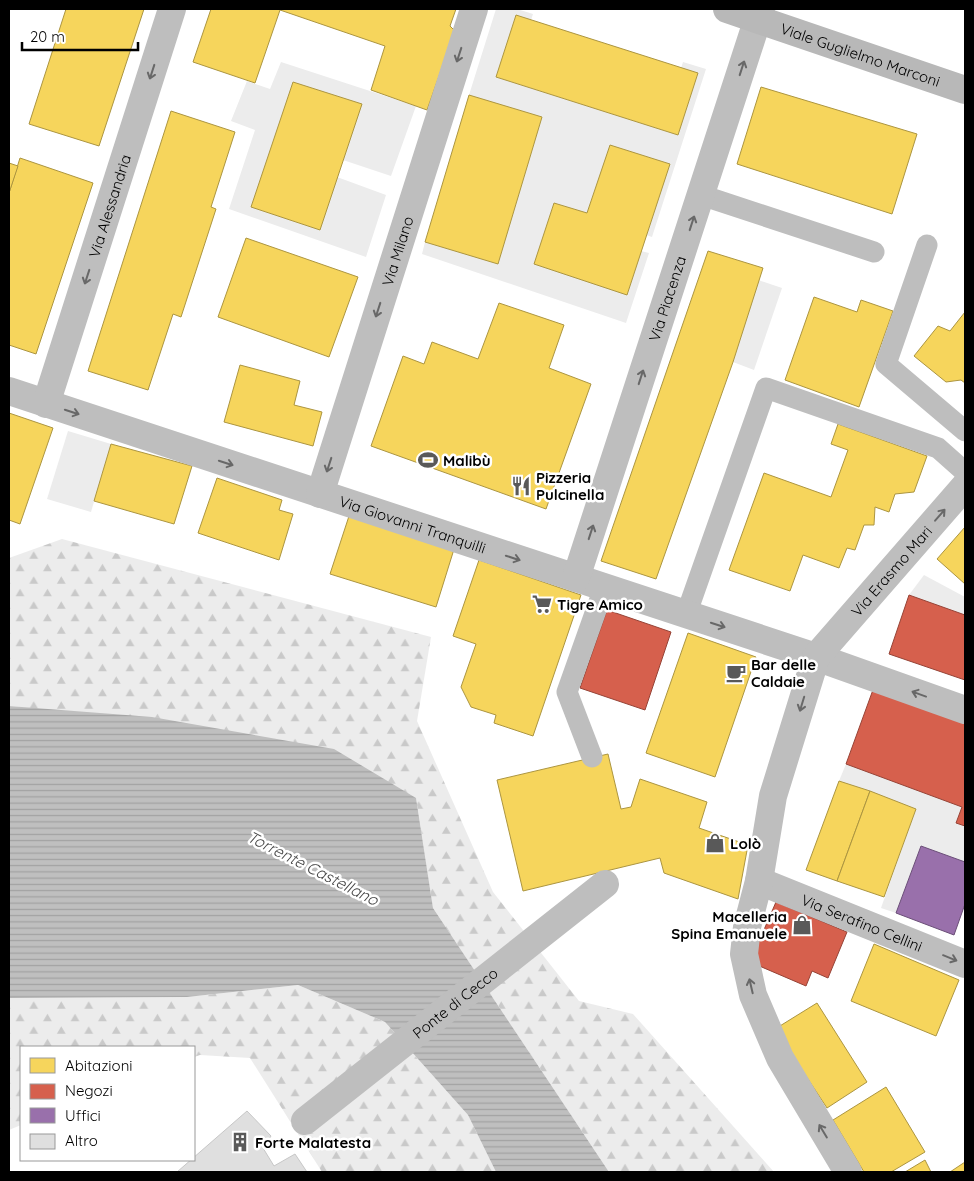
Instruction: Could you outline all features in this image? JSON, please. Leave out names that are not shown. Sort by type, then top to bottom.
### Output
[{"type":"street","name":"Via Alessandria","points":[[46,404],[172,9]]},
{"type":"street","name":"Via Milano","points":[[320,494],[474,9]]},
{"type":"street","name":"Viale Guglielmo Marconi","points":[[727,9],[760,14],[965,90]]},
{"type":"street","name":"Via Piacenza","points":[[576,578],[760,14]]},
{"type":"street","name":"Via Giovanni Tranquilli","points":[[9,392],[816,657],[965,710]]},
{"type":"street","name":"Via Erasmo Mari","points":[[816,657],[965,486]]},
{"type":"street","points":[[816,657],[774,796],[747,927],[744,954],[753,995],[780,1058],[848,1172]]},
{"type":"street","name":"Via Serafino Cellini","points":[[758,881],[965,964]]},
{"type":"street","name":"Ponte di Cecco","points":[[305,1121],[605,884]]},
{"type":"lane","points":[[700,195],[874,252]]},
{"type":"lane","points":[[927,245],[886,364],[965,431]]},
{"type":"lane","points":[[686,615],[766,388],[938,448],[965,472]]},
{"type":"lane","points":[[592,757],[567,692],[604,588]]},
{"type":"green space","points":[[496,9],[517,9],[533,14],[531,20],[516,15],[496,77],[678,135],[698,74],[681,68],[683,62],[706,69],[652,237],[646,235],[670,164],[610,145],[587,213],[554,203],[534,264],[627,294],[641,251],[649,253],[626,323],[422,254],[425,242],[498,263],[542,117],[469,95]]},
{"type":"green space","points":[[281,62],[416,106],[391,176],[343,160],[361,104],[293,82],[252,206],[337,177],[386,195],[366,257],[229,209],[255,130],[231,121],[247,81],[270,89]]},
{"type":"green space","points":[[758,280],[782,288],[754,370],[733,362]]},
{"type":"green space","points":[[68,431],[111,444],[91,512],[47,499]]},
{"type":"green space","points":[[62,539],[431,637],[417,721],[493,892],[579,1001],[633,1014],[774,1172],[609,1172],[433,908],[416,798],[21,707],[9,706],[9,558]]},
{"type":"green space","points":[[924,575],[965,597],[965,615],[909,595]]},
{"type":"green space","points":[[846,764],[962,807],[956,822],[965,826],[965,862],[921,846],[896,913],[881,908],[916,809],[839,781]]},
{"type":"green space","points":[[298,985],[385,1022],[468,1115],[496,1172],[322,1172],[250,1058],[200,1055],[195,1057],[195,1046],[20,1046],[20,1125],[9,1130],[9,998],[187,997]]},
{"type":"water","name":"Torrente Castellano","points":[[9,706],[152,717],[334,749],[416,798],[433,908],[609,1172],[496,1172],[468,1115],[385,1022],[298,985],[187,997],[9,998]]},
{"type":"building: Abitazioni","points":[[66,9],[144,9],[99,146],[29,124]]},
{"type":"building: Abitazioni","points":[[211,9],[456,9],[450,26],[455,31],[427,110],[371,90],[385,46],[280,10],[255,83],[193,62]]},
{"type":"building: Abitazioni","points":[[516,15],[698,73],[678,135],[496,77]]},
{"type":"building: Abitazioni","points":[[293,82],[362,104],[320,230],[251,207]]},
{"type":"building: Abitazioni","points":[[761,87],[917,134],[892,214],[737,164]]},
{"type":"building: Abitazioni","points":[[469,95],[542,117],[498,264],[425,242]]},
{"type":"building: Abitazioni","points":[[171,111],[235,132],[211,207],[216,209],[181,317],[173,314],[148,390],[88,371]]},
{"type":"building: Abitazioni","points":[[610,145],[670,164],[627,295],[534,264],[554,203],[587,213]]},
{"type":"building: Abitazioni","points":[[20,158],[93,183],[36,354],[9,345],[9,193]]},
{"type":"building: Abitazioni","points":[[9,163],[18,166],[9,193]]},
{"type":"building: Abitazioni","points":[[246,238],[358,277],[329,357],[218,317]]},
{"type":"building: Abitazioni","points":[[708,251],[763,268],[733,362],[656,579],[601,561]]},
{"type":"building: Abitazioni","points":[[814,297],[857,312],[861,300],[893,311],[859,407],[785,380]]},
{"type":"building: Abitazioni","points":[[499,303],[564,325],[549,368],[591,384],[546,509],[371,446],[403,356],[424,364],[432,342],[478,359]]},
{"type":"building: Abitazioni","points":[[965,312],[965,383],[961,380],[946,382],[914,356],[938,326],[950,331]]},
{"type":"building: Abitazioni","points":[[240,365],[300,381],[294,405],[322,412],[313,446],[224,422]]},
{"type":"building: Abitazioni","points":[[9,413],[53,428],[20,524],[9,520]]},
{"type":"building: Abitazioni","points":[[838,424],[927,456],[914,492],[895,494],[889,512],[875,507],[874,525],[864,525],[855,550],[847,548],[839,568],[803,555],[790,591],[729,570],[764,473],[831,497],[848,450],[831,444]]},
{"type":"building: Abitazioni","points":[[111,444],[192,466],[174,524],[94,501]]},
{"type":"building: Abitazioni","points":[[217,478],[282,500],[279,510],[293,514],[279,560],[198,533]]},
{"type":"building: Abitazioni","points":[[350,513],[455,546],[436,607],[330,574]]},
{"type":"building: Abitazioni","points":[[965,527],[965,584],[937,559]]},
{"type":"building: Abitazioni","points":[[479,560],[581,595],[533,736],[494,723],[496,715],[471,707],[461,687],[476,644],[453,636]]},
{"type":"building: Abitazioni","points":[[688,633],[756,657],[715,777],[646,753]]},
{"type":"building: Abitazioni","points":[[608,754],[621,809],[631,807],[640,779],[707,802],[699,828],[748,845],[738,899],[664,873],[660,858],[523,891],[497,780]]},
{"type":"building: Abitazioni","points":[[839,781],[870,791],[837,881],[806,870]]},
{"type":"building: Abitazioni","points":[[870,791],[916,809],[884,897],[837,881]]},
{"type":"building: Abitazioni","points":[[874,944],[959,980],[936,1036],[851,1001]]},
{"type":"building: Abitazioni","points":[[817,1003],[867,1082],[827,1108],[775,1029]]},
{"type":"building: Abitazioni","points":[[886,1087],[925,1152],[891,1172],[864,1172],[833,1120]]},
{"type":"building: Abitazioni","points":[[925,1160],[931,1172],[905,1172]]},
{"type":"building: Abitazioni","points":[[965,1162],[965,1172],[950,1172]]},
{"type":"building: Negozi","points":[[909,595],[965,615],[965,680],[889,654]]},
{"type":"building: Negozi","points":[[607,610],[671,632],[645,710],[580,688]]},
{"type":"building: Negozi","points":[[874,687],[965,721],[965,826],[956,823],[962,807],[846,764]]},
{"type":"building: Negozi","points":[[776,902],[847,932],[828,978],[812,971],[806,986],[750,962]]},
{"type":"building: Uffici","points":[[921,846],[965,862],[965,904],[954,935],[896,913]]},
{"type":"building: Altro","name":"Forte Malatesta","points":[[247,1111],[271,1136],[263,1148],[274,1166],[295,1154],[307,1172],[177,1172],[190,1161],[195,1161],[195,1156]]},
{"type":"place","name":"Malibù","points":[[428,460]]},
{"type":"place","name":"Pizzeria Pulcinella","points":[[521,486]]},
{"type":"place","name":"Tigre Amico","points":[[542,604]]},
{"type":"place","name":"Bar delle Caldaie","points":[[736,673]]},
{"type":"place","name":"Lolò","points":[[715,843]]},
{"type":"place","name":"Macelleria Spina Emanuele","points":[[802,925]]},
{"type":"place","name":"Forte Malatesta","points":[[240,1142]]}]
